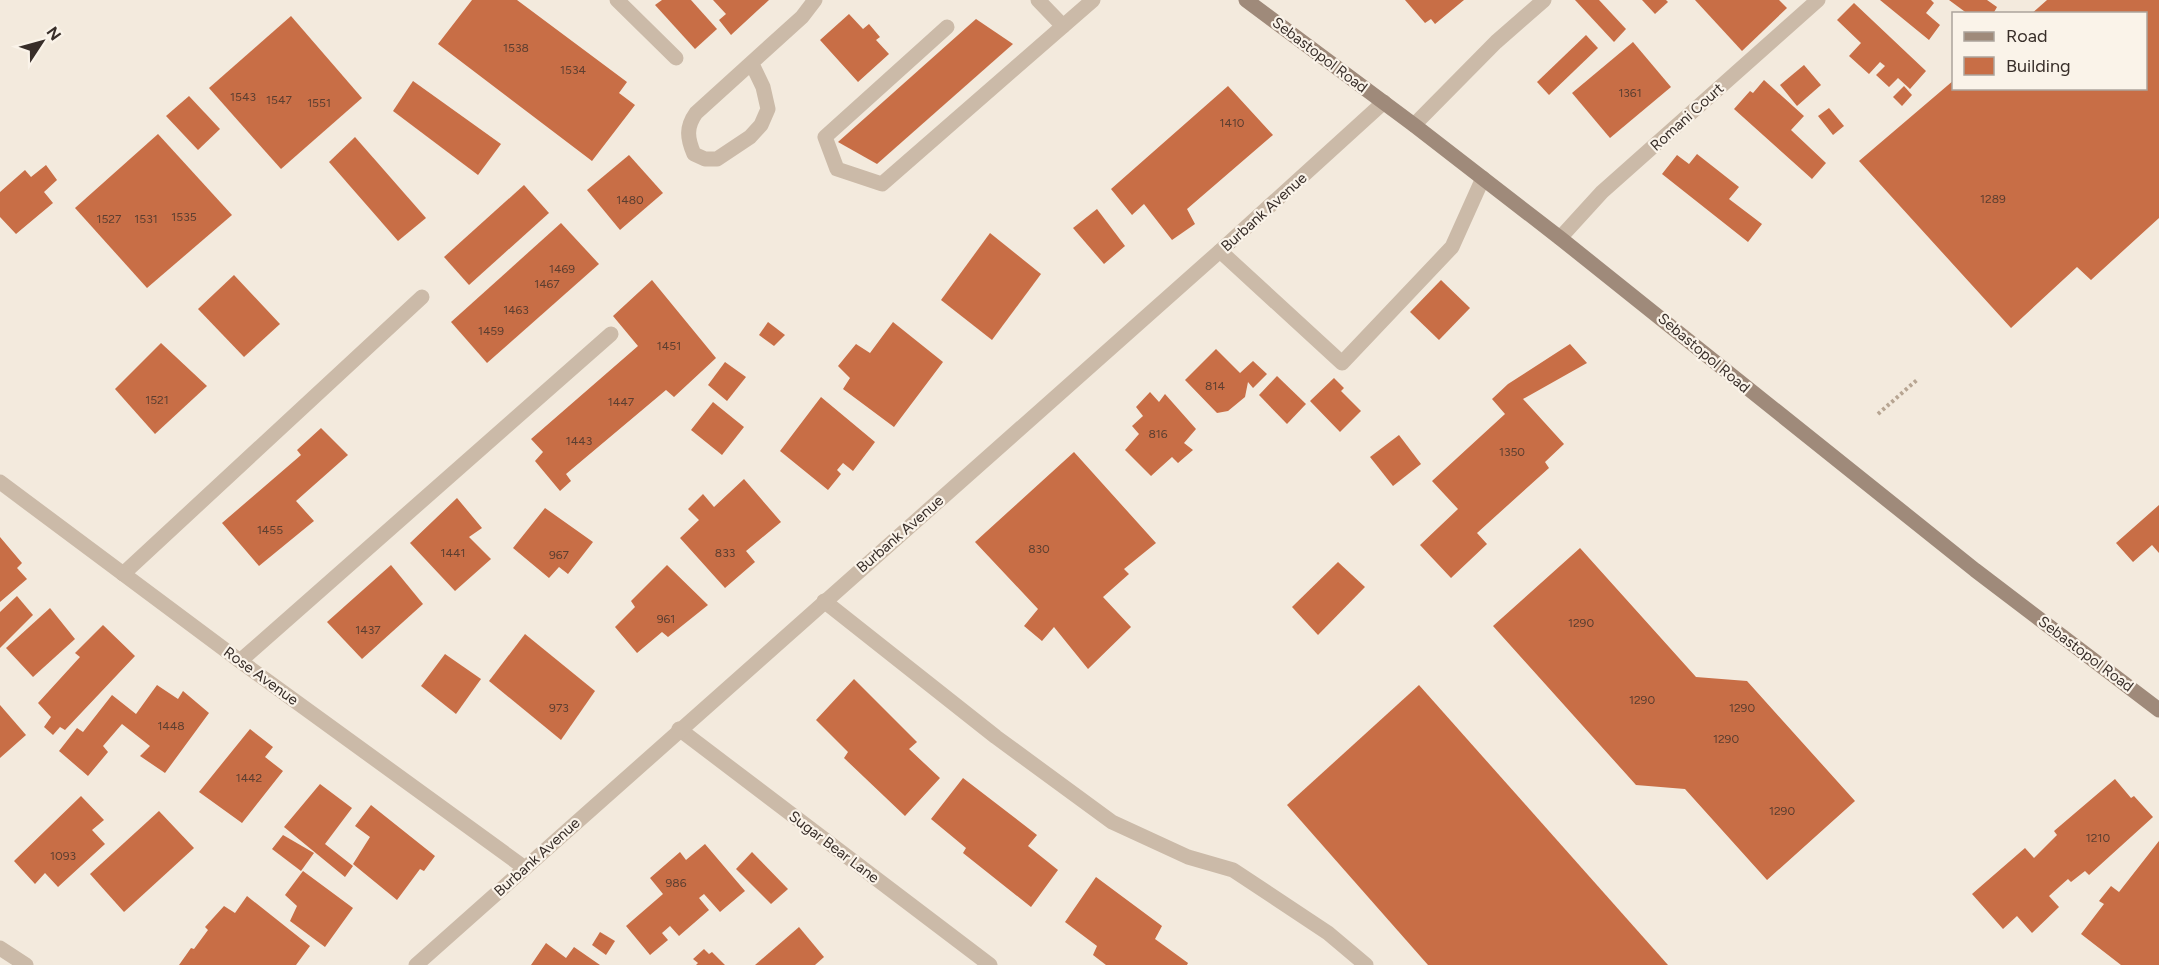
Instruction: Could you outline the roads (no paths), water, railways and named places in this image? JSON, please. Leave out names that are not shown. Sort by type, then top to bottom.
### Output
[{"type":"main road","name":"Sebastopol Road","points":[[1246,0],[1483,178],[1966,563],[2159,710]]},
{"type":"street","points":[[616,0],[676,58]]},
{"type":"street","points":[[752,64],[763,87],[768,109],[761,125],[750,137],[717,159],[705,159],[694,154],[688,134],[689,123],[696,113],[802,17],[815,0]]},
{"type":"street","points":[[1038,0],[1063,26]]},
{"type":"street","points":[[947,27],[825,137],[837,169],[882,184],[1093,0]]},
{"type":"street","points":[[1414,125],[1496,42],[1544,0]]},
{"type":"street","name":"Romani Court","points":[[1560,238],[1602,192],[1818,0]]},
{"type":"street","name":"Burbank Avenue","points":[[416,965],[679,729],[1220,251],[1383,102]]},
{"type":"street","points":[[1220,251],[1342,363],[1452,247],[1483,178]]},
{"type":"street","points":[[123,574],[422,297]]},
{"type":"street","points":[[240,661],[611,334]]},
{"type":"street","name":"Rose Avenue","points":[[0,482],[240,661],[525,868]]},
{"type":"street","points":[[824,601],[996,738],[1112,822],[1188,857],[1233,870],[1328,933],[1366,965]]},
{"type":"street","name":"Sugar Bear Lane","points":[[679,729],[990,965]]},
{"type":"street","points":[[0,948],[26,965]]}]
